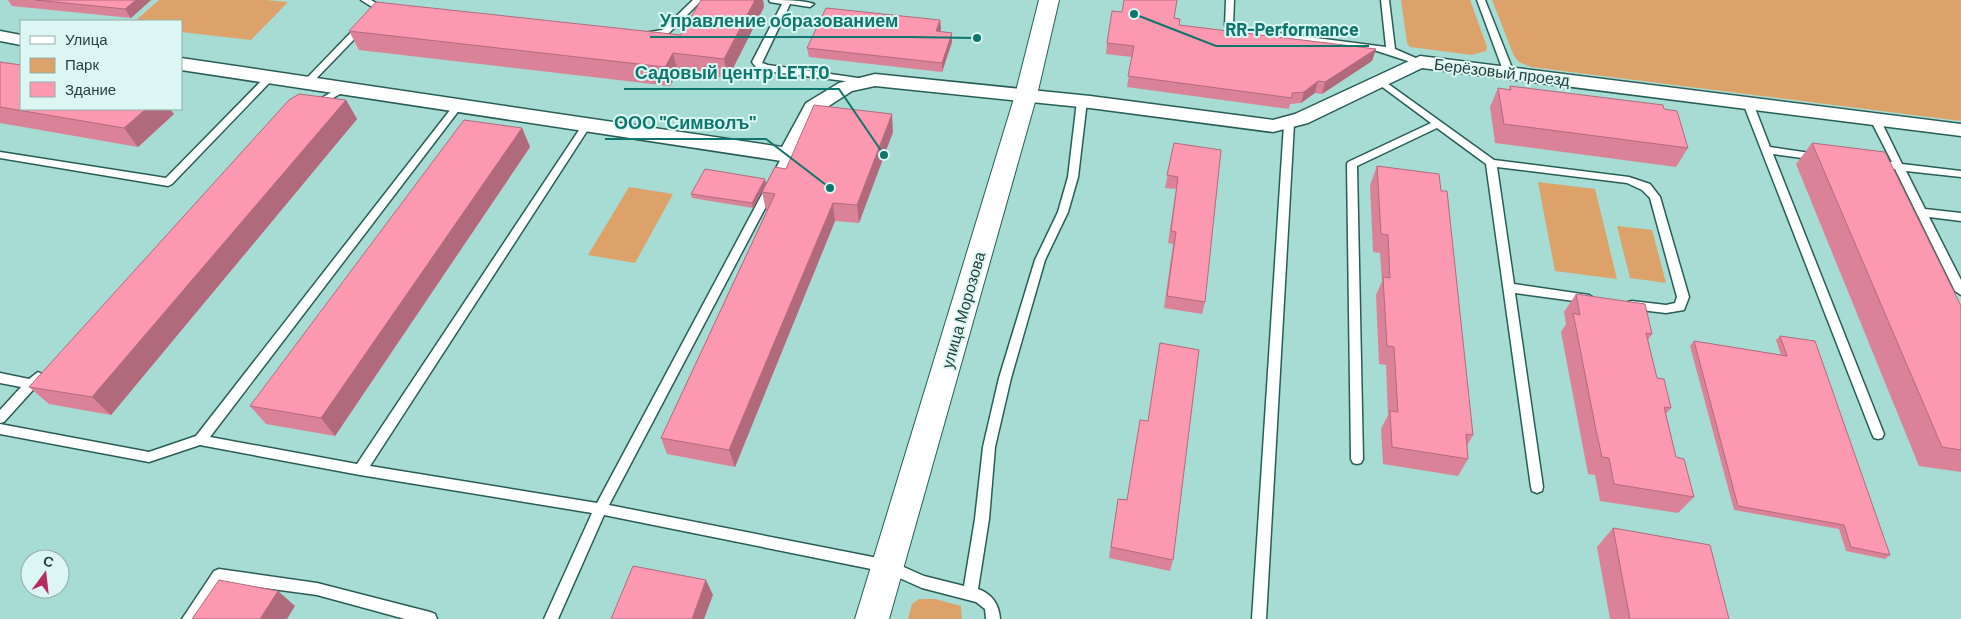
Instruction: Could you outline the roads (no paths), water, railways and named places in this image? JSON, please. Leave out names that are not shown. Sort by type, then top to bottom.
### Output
[{"type":"street","name":"улица Морозова","points":[[872,619],[1026,95],[1049,0]]},
{"type":"street","points":[[0,36],[20,40]]},
{"type":"street","name":"Берёзовый проезд","points":[[788,155],[813,107],[846,87],[875,80],[1082,101],[1258,125],[1289,124],[1420,62],[1961,130]]},
{"type":"street","points":[[182,64],[788,155]]},
{"type":"lane","points":[[307,83],[383,6],[365,0]]},
{"type":"lane","points":[[636,34],[646,35],[665,32],[698,0]]},
{"type":"lane","points":[[773,0],[810,4]]},
{"type":"lane","points":[[1230,0],[1229,25],[1236,30],[1391,51],[1420,62]]},
{"type":"lane","points":[[1385,0],[1391,51]]},
{"type":"lane","points":[[1482,0],[1509,73]]},
{"type":"lane","points":[[787,2],[757,62],[759,65],[766,68],[867,82]]},
{"type":"lane","points":[[0,155],[168,182],[269,78]]},
{"type":"lane","points":[[1380,81],[1491,162],[1629,180],[1646,187],[1655,197],[1683,297],[1680,307],[1666,309],[1620,303]]},
{"type":"lane","points":[[301,113],[342,89]]},
{"type":"lane","points":[[970,594],[982,519],[989,447],[1005,378],[1040,260],[1063,212],[1073,176],[1082,101]]},
{"type":"lane","points":[[1748,103],[1878,434]]},
{"type":"lane","points":[[200,440],[457,106]]},
{"type":"lane","points":[[1875,119],[1961,291]]},
{"type":"lane","points":[[1259,619],[1289,124]]},
{"type":"lane","points":[[1356,459],[1352,164],[1437,124]]},
{"type":"lane","points":[[360,470],[586,126]]},
{"type":"lane","points":[[1767,150],[1823,157]]},
{"type":"lane","points":[[551,619],[600,509],[788,155]]},
{"type":"lane","points":[[1491,162],[1538,487]]},
{"type":"lane","points":[[1870,163],[1961,174]]},
{"type":"lane","points":[[1922,212],[1961,217]]},
{"type":"lane","points":[[1509,288],[1600,300]]},
{"type":"lane","points":[[0,418],[45,370]]},
{"type":"lane","points":[[0,378],[32,384]]},
{"type":"lane","points":[[0,429],[149,457],[200,440],[360,470],[600,509],[888,566],[922,582],[988,600],[993,608],[993,619]]},
{"type":"lane","points":[[189,619],[220,575],[317,589],[386,614],[430,619]]},
{"type":"place","name":"RR-Performance","points":[[1134,14]]},
{"type":"place","name":"Управление образованием","points":[[977,38]]},
{"type":"place","name":"Садовый центр LETTO","points":[[884,155]]},
{"type":"place","name":"ООО \"Символъ\"","points":[[830,188]]}]
